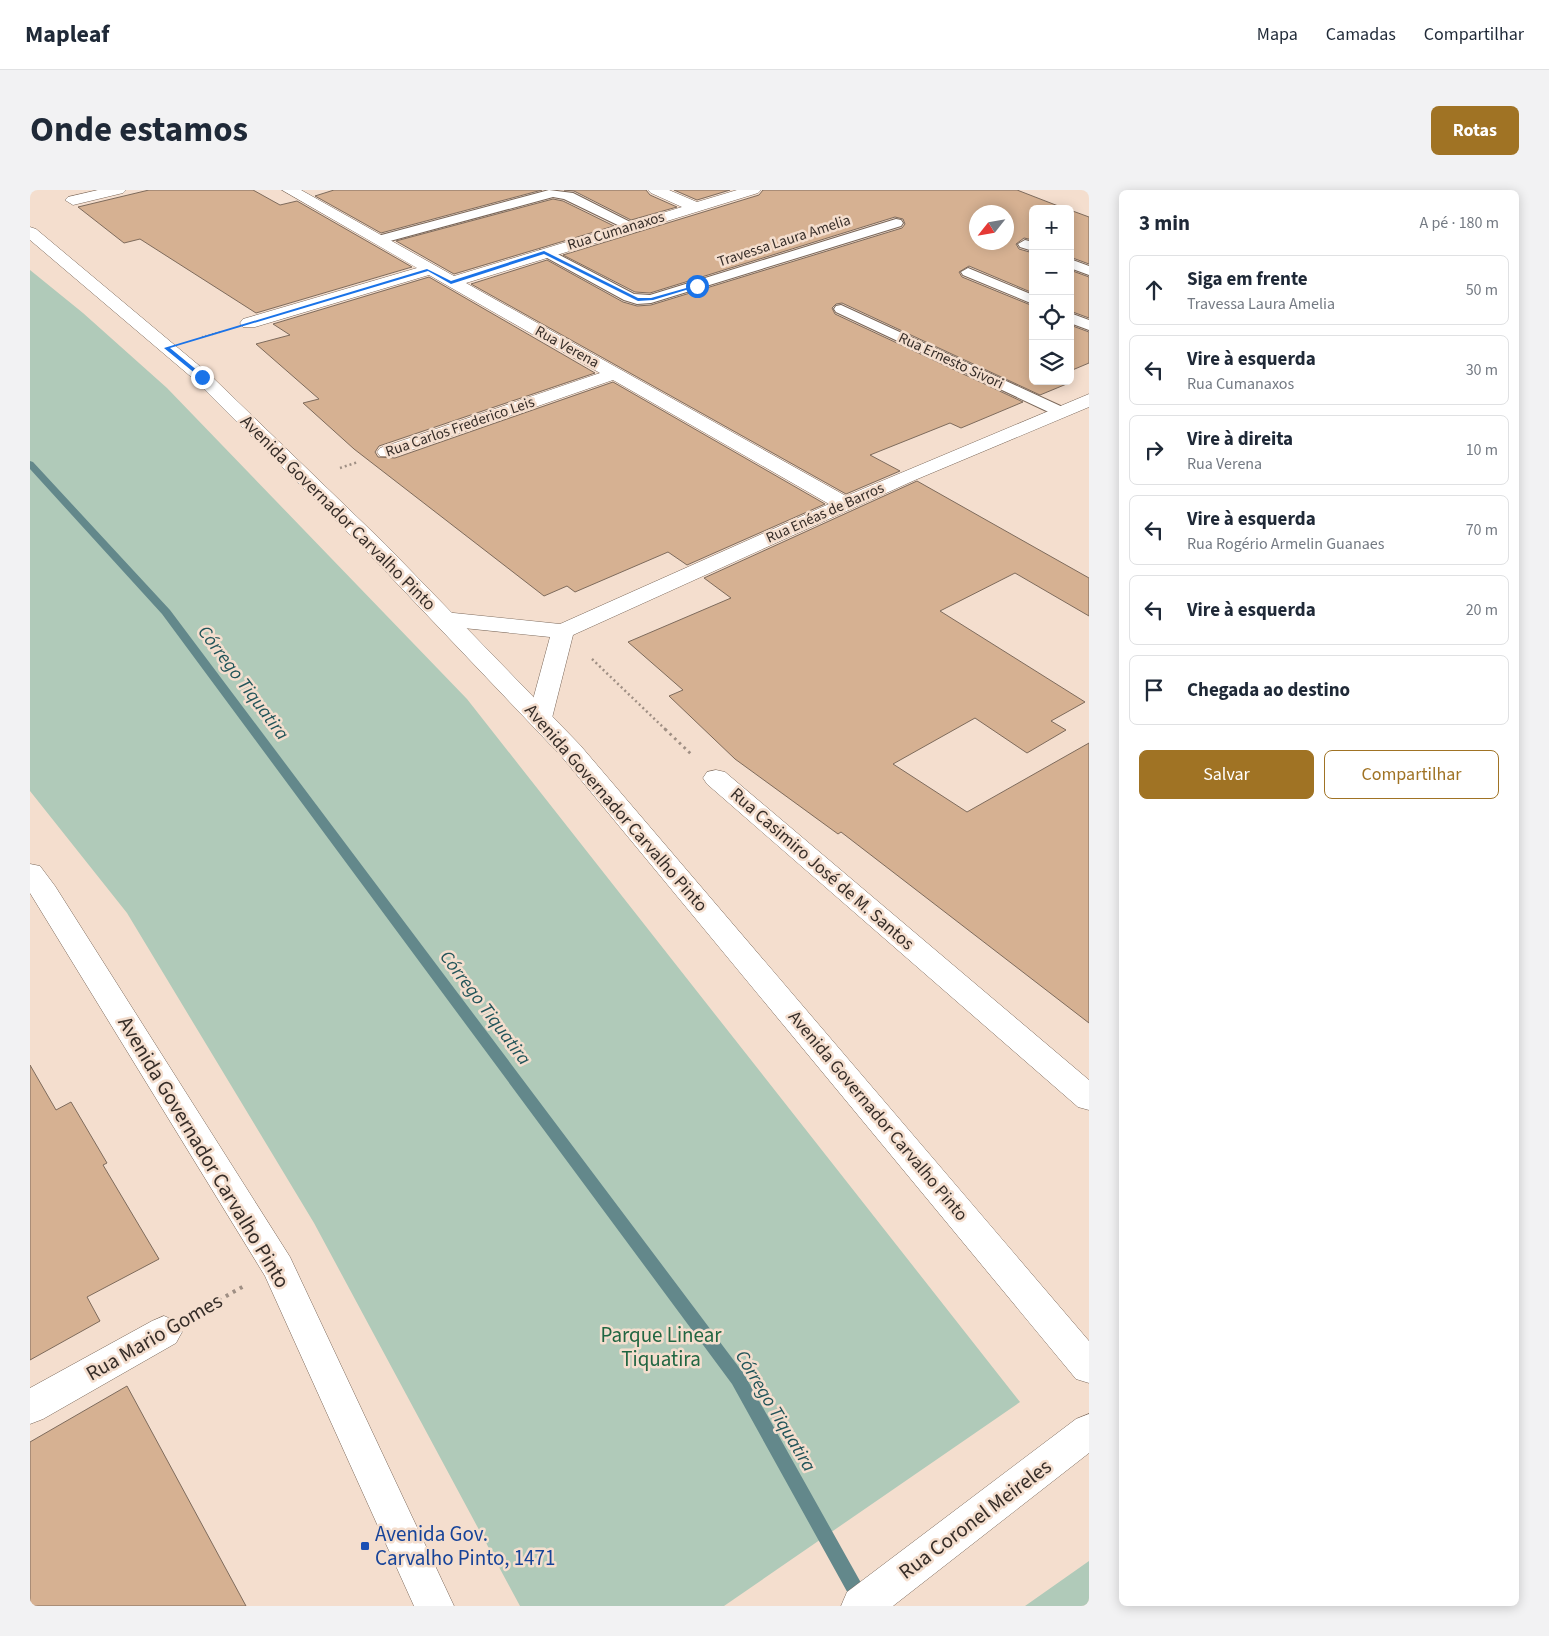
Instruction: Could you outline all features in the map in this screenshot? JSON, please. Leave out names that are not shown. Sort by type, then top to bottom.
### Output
[{"type":"street","points":[[73,200],[118,190]]},
{"type":"street","name":"Rua Verena","points":[[290,190],[845,504]]},
{"type":"street","points":[[656,190],[695,207]]},
{"type":"street","name":"Rua Cumanaxos","points":[[451,282],[753,190]]},
{"type":"street","name":"Avenida Governador Carvalho Pinto","points":[[30,232],[202,377],[444,619],[571,750],[1089,1368]]},
{"type":"street","points":[[249,324],[429,270]]},
{"type":"street","name":"Rua Carlos Frederico Leis","points":[[386,452],[614,374]]},
{"type":"street","name":"Rua Enéas de Barros","points":[[563,631],[845,504],[1089,400]]},
{"type":"street","points":[[444,619],[563,631],[540,718]]},
{"type":"street","name":"Rua Casimiro José de M. Santos","points":[[716,778],[1089,1098]]},
{"type":"street","name":"Avenida Governador Carvalho Pinto","points":[[35,889],[278,1267],[434,1606]]},
{"type":"street","name":"Rua Mario Gomes","points":[[30,1407],[164,1332]]},
{"type":"street","name":"Rua Coronel Meireles","points":[[861,1606],[1089,1431]]},
{"type":"lane","points":[[379,240],[553,193],[568,196],[634,226]]},
{"type":"lane","name":"Travessa Laura Amelia","points":[[544,253],[630,297],[644,300],[697,286],[896,223]]},
{"type":"lane","points":[[1074,265],[1089,271]]},
{"type":"lane","points":[[968,272],[1029,298]]},
{"type":"lane","name":"Rua Ernesto Sivori","points":[[841,309],[1061,412]]},
{"type":"lane","points":[[1074,319],[1089,325]]},
{"type":"path","points":[[166,348],[249,324]]},
{"type":"path","name":"Rua Carlos Frederico Leis","points":[[306,480],[386,452]]},
{"type":"path","name":"Rua Casimiro José de M. Santos","points":[[563,631],[716,778]]},
{"type":"path","name":"Rua Mario Gomes","points":[[164,1332],[278,1267]]},
{"type":"green space","name":"Parque Linear Tiquatira","points":[[30,270],[83,313],[167,388],[467,699],[1020,1402],[724,1606],[520,1606],[314,1223],[127,913],[30,791]]},
{"type":"green space","points":[[1089,1561],[1089,1606],[1025,1606]]},
{"type":"building","points":[[149,190],[253,190],[280,205],[297,201],[412,267],[256,313],[140,239],[124,243],[78,207]]},
{"type":"building","points":[[334,190],[542,190],[381,233],[315,196]]},
{"type":"building","points":[[564,190],[646,190],[650,195],[677,207],[631,220],[574,191]]},
{"type":"building","points":[[674,190],[730,190],[697,200]]},
{"type":"building","points":[[763,190],[1017,190],[1056,205],[1029,205],[1029,239],[1024,238],[1016,244],[1019,249],[1029,252],[1029,291],[969,266],[959,272],[962,277],[1029,304],[1029,385],[1064,385],[1040,395],[842,303],[836,304],[832,308],[835,314],[1023,402],[961,428],[950,423],[870,455],[900,471],[846,494],[471,284],[547,260],[623,302],[637,306],[651,305],[902,228],[905,224],[903,219],[895,217],[650,293],[635,292],[563,255],[759,195]]},
{"type":"building","points":[[553,199],[563,201],[614,226],[454,274],[396,241]]},
{"type":"building","points":[[1074,211],[1089,217],[1089,264],[1074,258]]},
{"type":"building","points":[[1074,271],[1089,277],[1089,318],[1074,312]]},
{"type":"building","points":[[429,277],[595,373],[379,446],[375,452],[378,457],[395,458],[613,382],[825,504],[687,565],[668,552],[575,592],[567,586],[544,596],[354,449],[303,403],[319,399],[256,344],[290,335],[273,324]]},
{"type":"building","points":[[1074,326],[1089,332],[1089,363],[1074,369]]},
{"type":"building","points":[[917,481],[1089,578],[1089,616],[1015,573],[940,611],[1085,702],[1051,721],[1066,730],[1027,753],[975,718],[893,764],[967,812],[1089,743],[1089,1023],[841,832],[838,834],[735,759],[669,696],[683,690],[628,642],[731,598],[704,578]]},
{"type":"building","points":[[30,1065],[56,1110],[71,1102],[107,1163],[103,1165],[159,1259],[87,1297],[100,1321],[30,1360]]},
{"type":"building","points":[[127,1386],[246,1606],[30,1606],[30,1442]]},
{"type":"waterway","name":"Córrego Tiquatira","points":[[30,464],[166,612],[738,1379],[865,1606]]},
{"type":"place","name":"Avenida Gov. Carvalho Pinto, 1471","points":[[365,1546]]},
{"type":"route","points":[[202,377],[166,348],[429,270],[451,282],[544,253],[638,300],[651,299],[697,286]]}]
